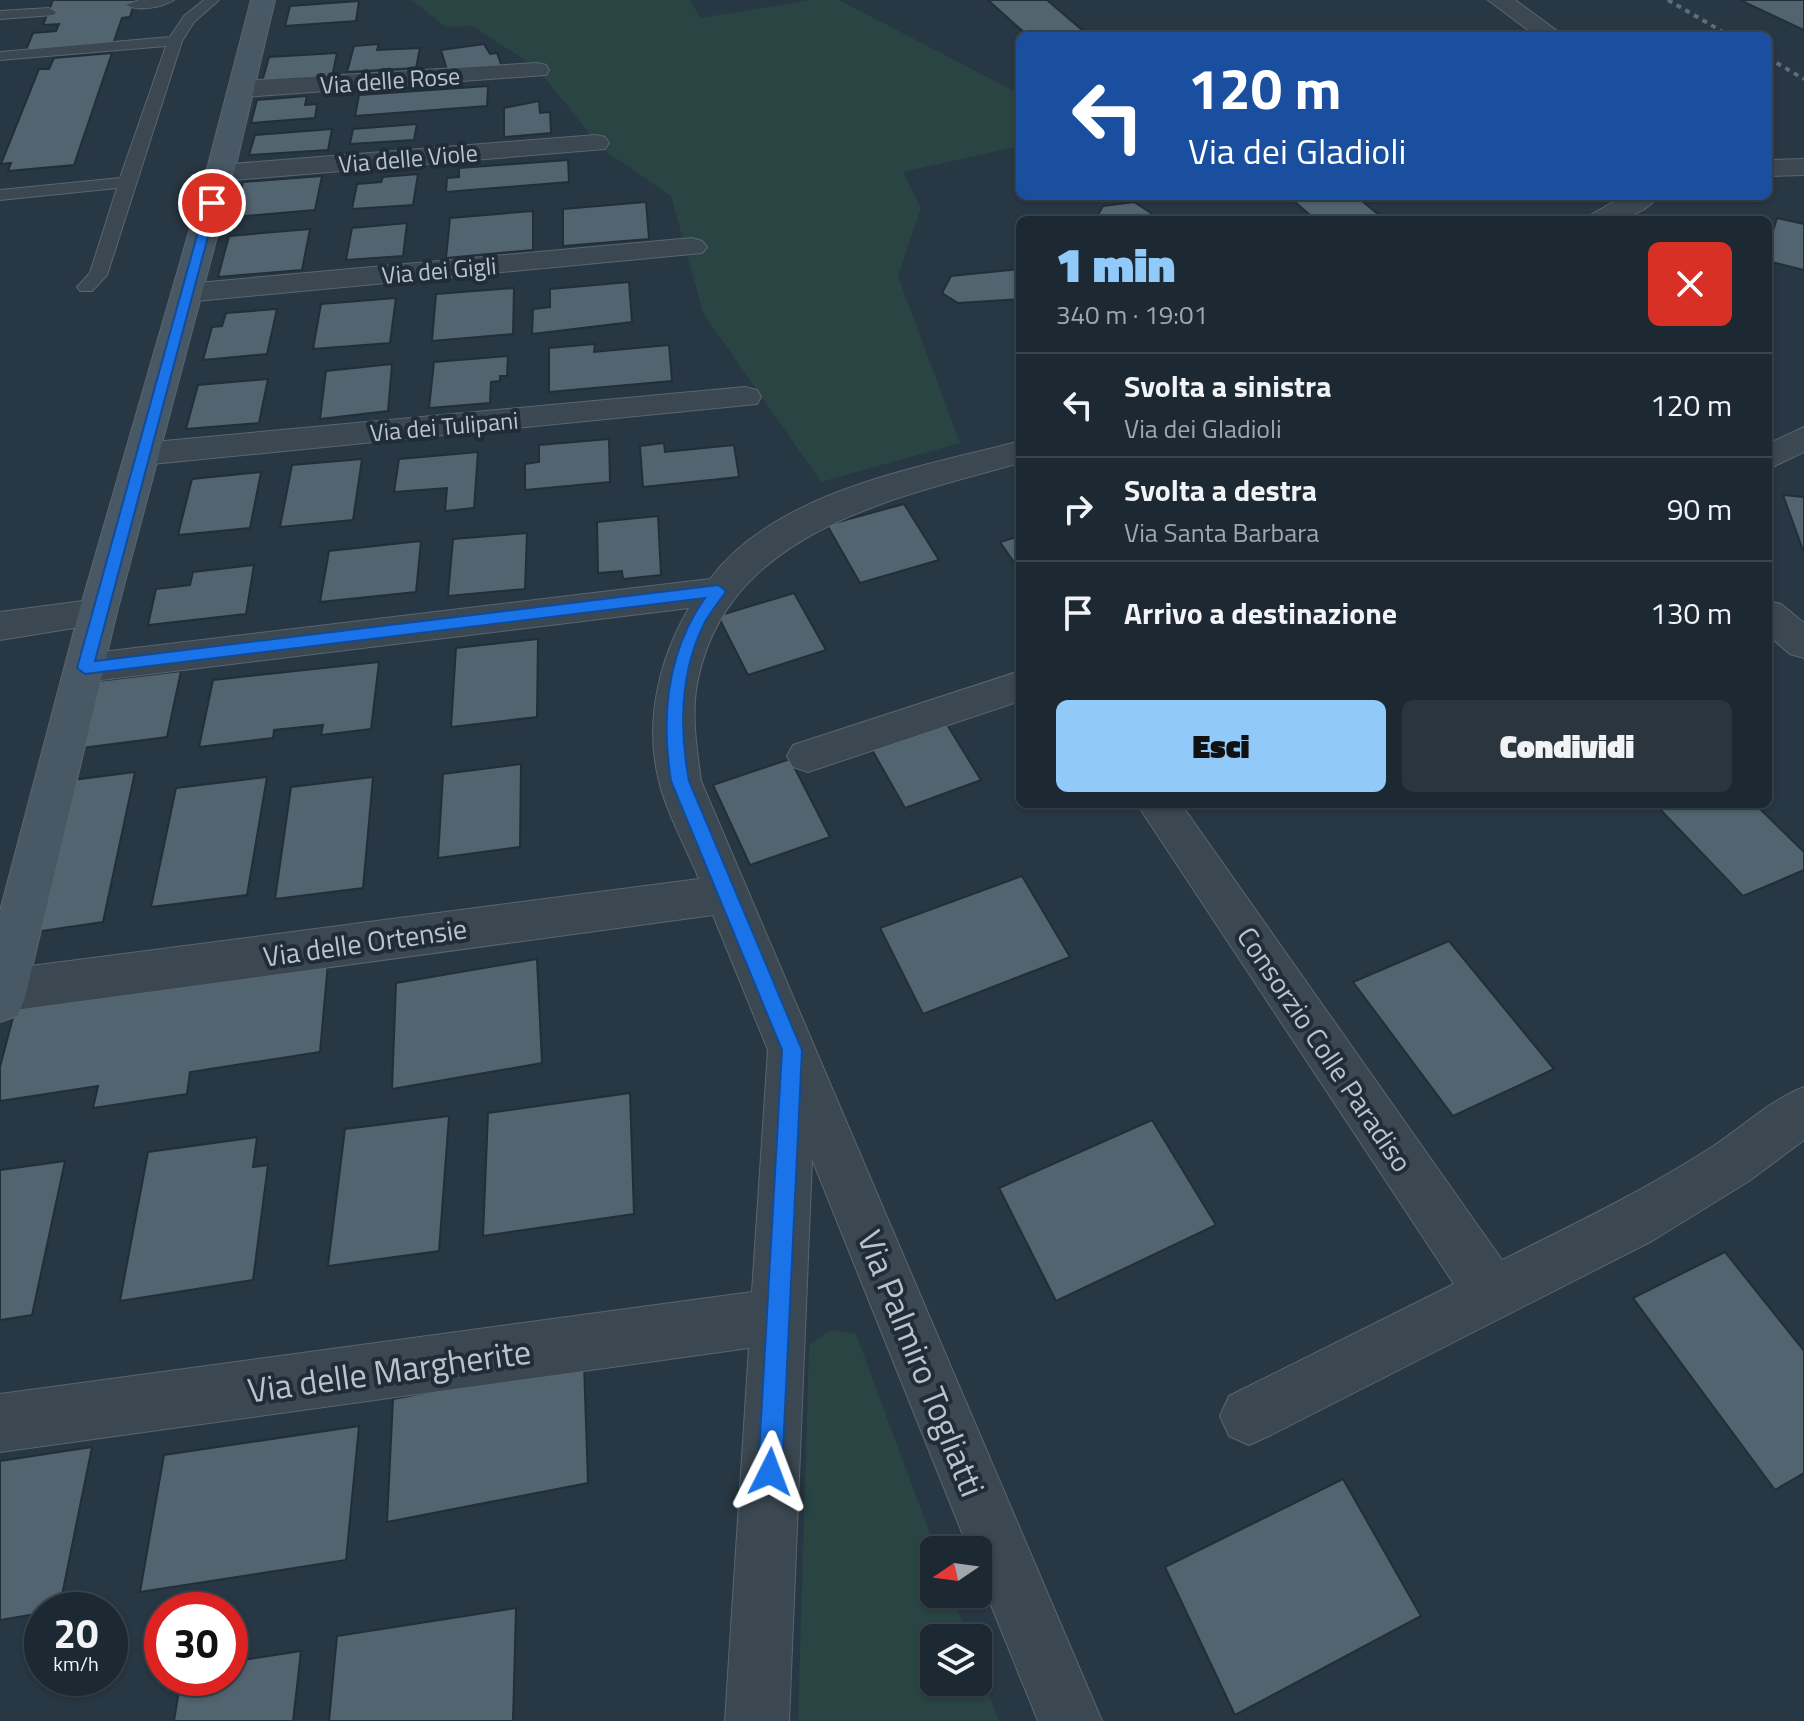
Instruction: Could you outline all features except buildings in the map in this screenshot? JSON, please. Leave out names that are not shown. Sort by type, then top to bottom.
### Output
[{"type":"street","points":[[1,994],[98,612],[220,173],[263,0]]},
{"type":"street","points":[[1500,0],[1546,32]]},
{"type":"street","name":"Via delle Rose","points":[[242,89],[537,70]]},
{"type":"street","name":"Via delle Viole","points":[[220,173],[596,143]]},
{"type":"street","points":[[1772,168],[1804,167]]},
{"type":"street","points":[[1609,216],[1637,200]]},
{"type":"street","name":"Via dei Gigli","points":[[186,293],[692,247]]},
{"type":"street","name":"Via dei Tulipani","points":[[142,454],[745,397]]},
{"type":"street","points":[[1772,456],[1804,438]]},
{"type":"street","name":"Via Palmiro Togliatti","points":[[1016,453],[838,506],[774,541],[718,591],[699,618],[687,646],[676,696],[673,742],[680,781],[1070,1721]]},
{"type":"street","points":[[85,668],[718,591]]},
{"type":"street","points":[[0,626],[98,612]]},
{"type":"street","points":[[1772,617],[1804,644]]},
{"type":"street","points":[[808,756],[1016,687]]},
{"type":"street","name":"Consorzio Colle Paradiso","points":[[1161,808],[1493,1294]]},
{"type":"street","name":"Via delle Ortensie","points":[[1,994],[727,894]]},
{"type":"street","points":[[757,1721],[792,1050]]},
{"type":"street","points":[[1249,1416],[1682,1196],[1804,1110]]},
{"type":"street","name":"Via delle Margherite","points":[[0,1423],[778,1316]]},
{"type":"lane","points":[[6,0],[0,14],[49,12]]},
{"type":"lane","points":[[133,5],[167,0]]},
{"type":"lane","points":[[86,287],[98,275],[175,41],[189,19],[212,0]]},
{"type":"lane","points":[[0,56],[175,41]]},
{"type":"lane","points":[[0,195],[127,182]]},
{"type":"green space","points":[[411,0],[689,0],[701,18],[810,0],[839,0],[1016,92],[1016,147],[903,172],[921,208],[898,276],[960,443],[821,482],[703,313],[671,196],[601,148],[536,67],[472,26],[446,27]]},
{"type":"green space","points":[[830,1330],[856,1334],[931,1536],[920,1536],[920,1608],[957,1608],[963,1624],[920,1624],[920,1696],[990,1696],[999,1721],[798,1721],[809,1345]]},
{"type":"railway","points":[[1668,0],[1723,32]]},
{"type":"railway","points":[[1772,60],[1804,79]]},
{"type":"route","points":[[212,203],[85,668],[718,591],[692,631],[680,669],[673,742],[680,781],[792,1050],[770,1472]]}]
